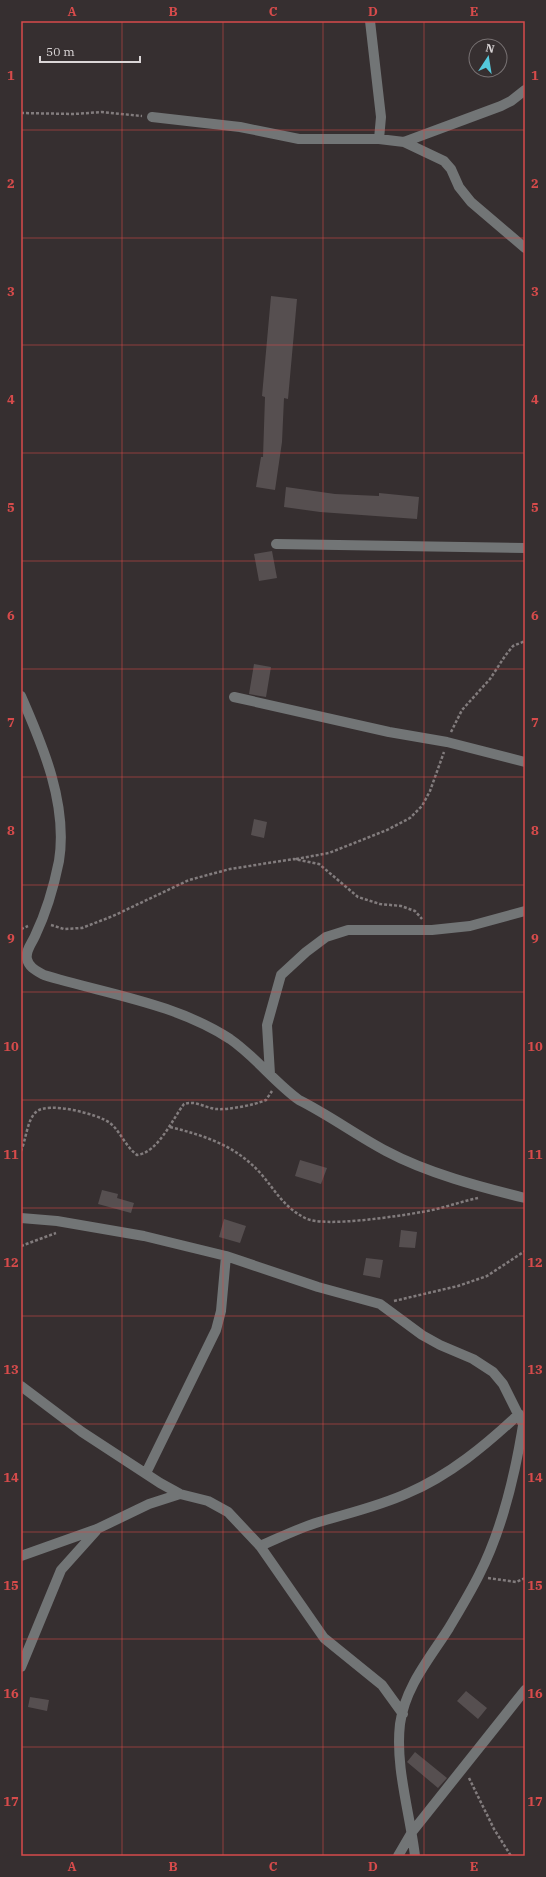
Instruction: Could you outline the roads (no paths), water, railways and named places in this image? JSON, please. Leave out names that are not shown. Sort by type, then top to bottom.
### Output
[{"type":"street","points":[[370,21],[381,117],[379,139]]},
{"type":"street","points":[[404,142],[501,106],[512,101],[525,90]]},
{"type":"street","points":[[152,117],[240,126],[299,139],[379,139],[404,142],[444,161],[451,169],[459,187],[471,202],[525,248]]},
{"type":"street","points":[[276,544],[525,548]]},
{"type":"street","points":[[21,696],[53,782],[60,819],[59,861],[52,889],[41,922],[28,949],[27,957],[30,966],[44,976],[192,1018],[230,1039],[252,1056],[288,1092],[299,1100],[387,1151],[438,1172],[502,1193],[525,1198]]},
{"type":"street","points":[[234,697],[374,729],[447,742],[525,762]]},
{"type":"street","points":[[273,1076],[267,1025],[281,975],[306,952],[326,937],[348,930],[432,930],[470,926],[525,911]]},
{"type":"street","points":[[21,1218],[57,1221],[144,1236],[226,1256],[318,1287],[380,1304],[422,1335],[440,1345],[473,1359],[493,1372],[503,1384],[522,1418],[507,1501],[486,1561],[449,1628],[414,1682],[405,1702],[400,1724],[400,1760],[415,1856]]},
{"type":"street","points":[[146,1473],[208,1351],[216,1330],[221,1312],[226,1256]]},
{"type":"street","points":[[21,1386],[82,1432],[180,1494],[208,1501],[220,1506],[240,1524],[260,1546],[315,1627],[339,1650],[382,1685],[403,1714]]},
{"type":"street","points":[[260,1546],[317,1523],[353,1513],[408,1494],[444,1474],[480,1450],[522,1418]]},
{"type":"street","points":[[21,1556],[97,1529],[149,1504],[180,1494]]},
{"type":"street","points":[[21,1667],[60,1570],[97,1529]]},
{"type":"street","points":[[398,1856],[412,1832],[525,1690]]}]
